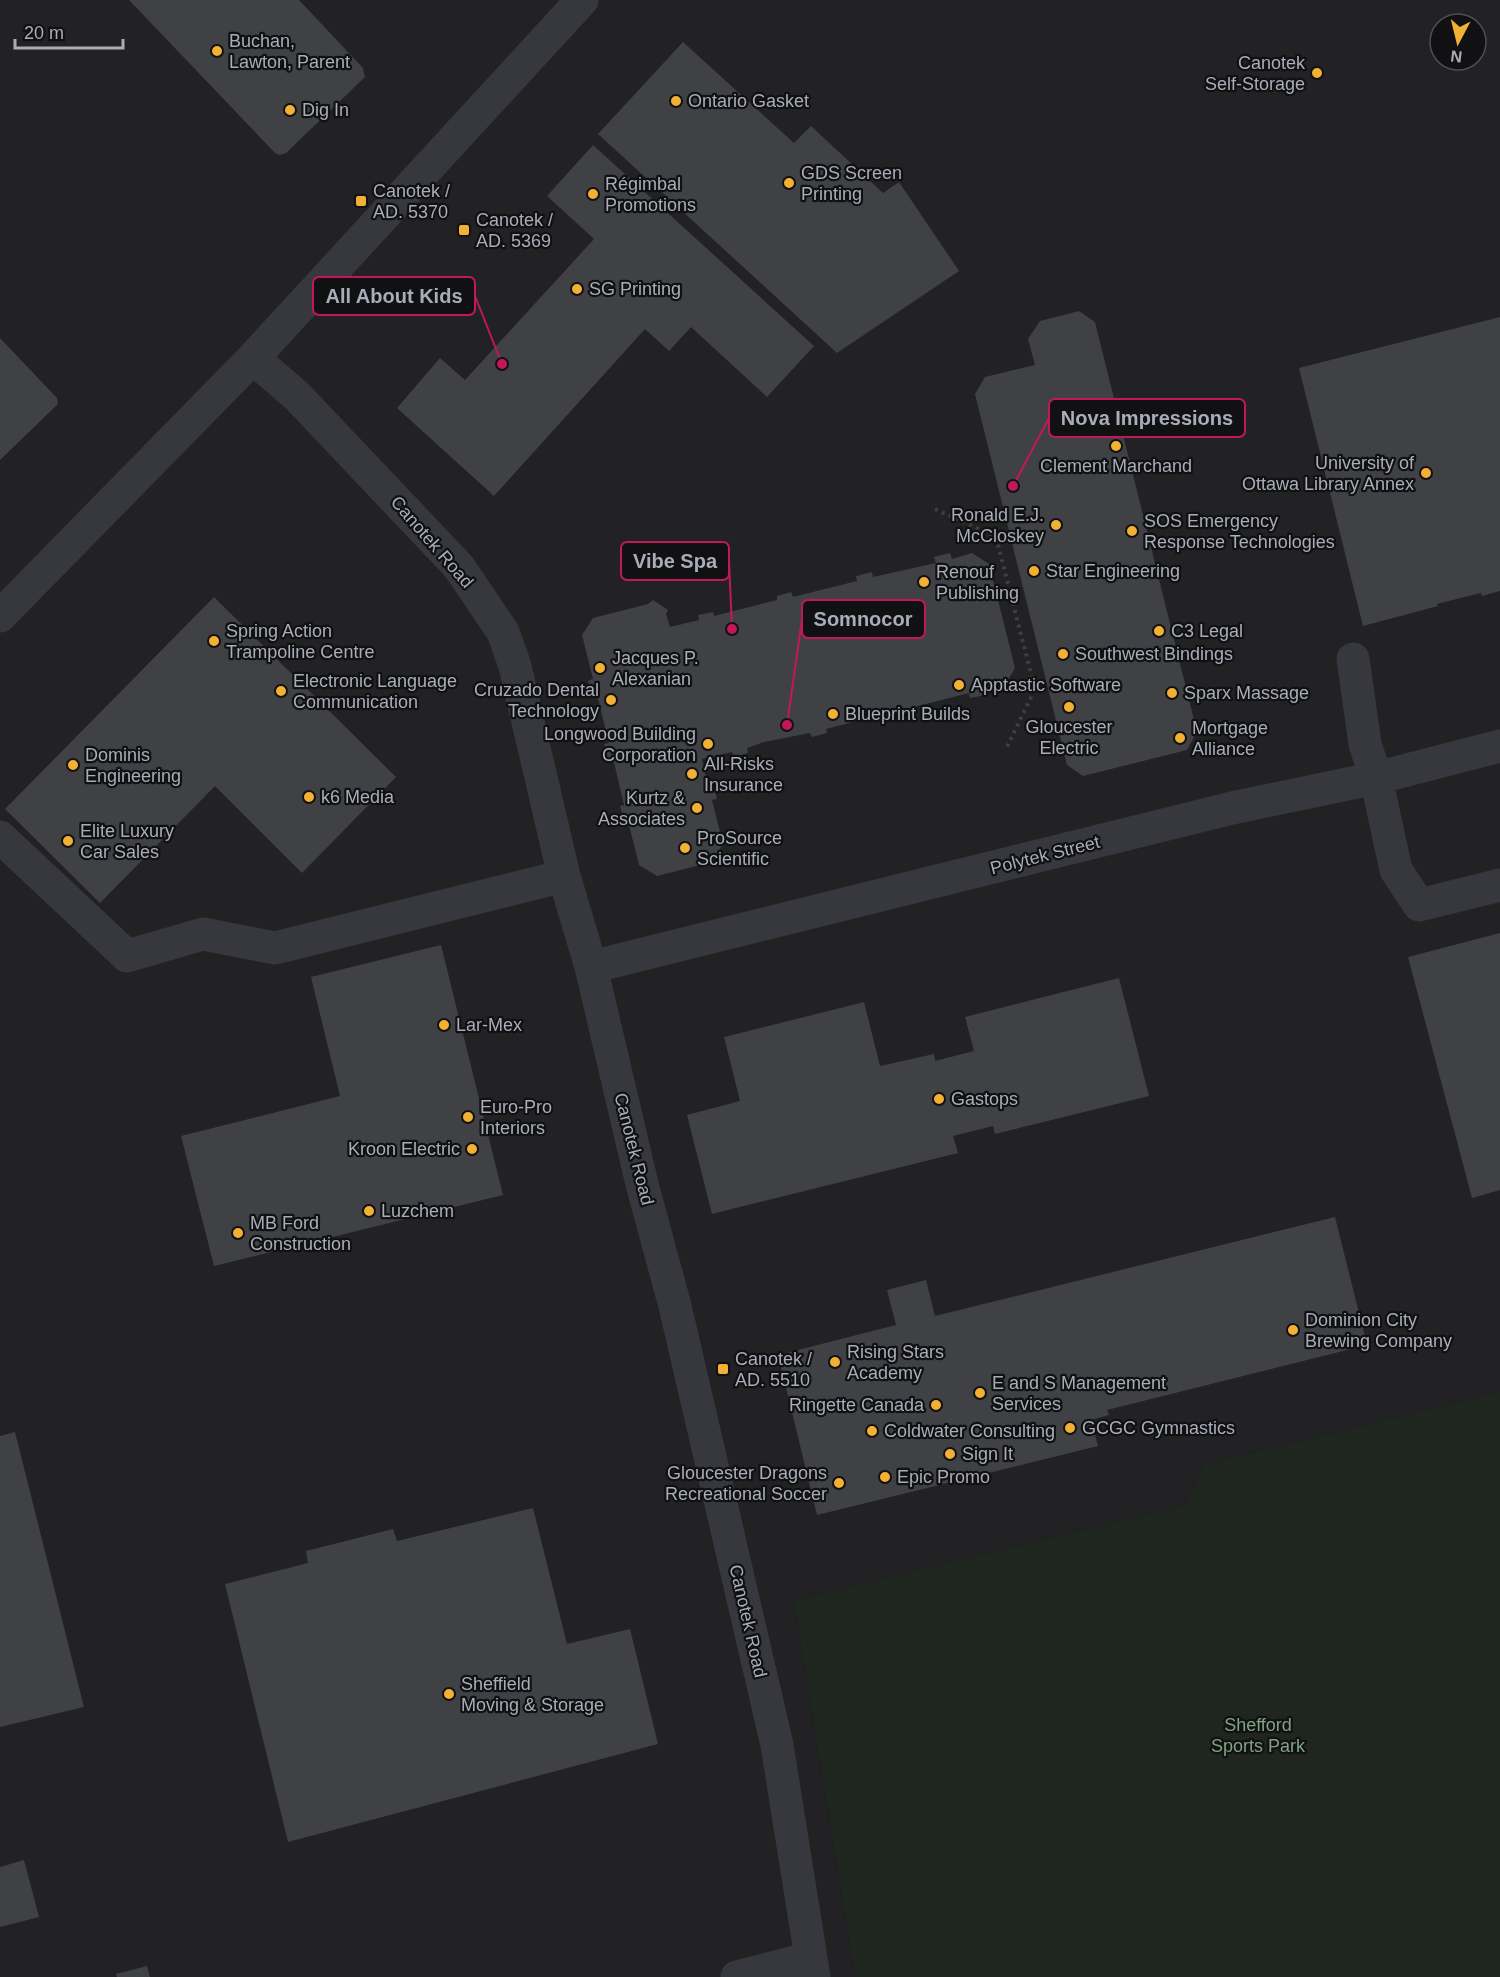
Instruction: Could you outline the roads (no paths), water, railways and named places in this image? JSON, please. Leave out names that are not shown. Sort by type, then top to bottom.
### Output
[{"type":"street","points":[[0,616],[253,358],[582,0]]},
{"type":"street","name":"Canotek Road","points":[[253,358],[297,396],[459,567],[503,632],[515,666],[564,876],[591,967],[642,1184],[675,1305],[777,1745],[812,1968],[737,1977]]},
{"type":"street","points":[[1353,659],[1365,744],[1376,778],[1396,870],[1419,905],[1500,885]]},
{"type":"street","name":"Polytek Street","points":[[591,967],[1232,808],[1376,778],[1500,746]]},
{"type":"street","points":[[0,837],[128,956],[203,934],[275,948],[564,876]]},
{"type":"place","name":"Buchan, Lawton, Parent","points":[[217,51]]},
{"type":"place","name":"Canotek Self-Storage","points":[[1317,73]]},
{"type":"place","name":"Ontario Gasket","points":[[676,101]]},
{"type":"place","name":"Dig In","points":[[290,110]]},
{"type":"place","name":"GDS Screen Printing","points":[[789,183]]},
{"type":"place","name":"Régimbal Promotions","points":[[593,194]]},
{"type":"place","name":"Canotek / AD. 5370","points":[[361,201]]},
{"type":"place","name":"Canotek / AD. 5369","points":[[464,230]]},
{"type":"place","name":"SG Printing","points":[[577,289]]},
{"type":"place","name":"All About Kids","points":[[502,364]]},
{"type":"place","name":"Clement Marchand","points":[[1116,446]]},
{"type":"place","name":"University of Ottawa Library Annex","points":[[1426,473]]},
{"type":"place","name":"Nova Impressions","points":[[1013,486]]},
{"type":"place","name":"Ronald E.J. McCloskey","points":[[1056,525]]},
{"type":"place","name":"SOS Emergency Response Technologies","points":[[1132,531]]},
{"type":"place","name":"Star Engineering","points":[[1034,571]]},
{"type":"place","name":"Renouf Publishing","points":[[924,582]]},
{"type":"place","name":"Vibe Spa","points":[[732,629]]},
{"type":"place","name":"C3 Legal","points":[[1159,631]]},
{"type":"place","name":"Spring Action Trampoline Centre","points":[[214,641]]},
{"type":"place","name":"Southwest Bindings","points":[[1063,654]]},
{"type":"place","name":"Jacques P. Alexanian","points":[[600,668]]},
{"type":"place","name":"Apptastic Software","points":[[959,685]]},
{"type":"place","name":"Electronic Language Communication","points":[[281,691]]},
{"type":"place","name":"Sparx Massage","points":[[1172,693]]},
{"type":"place","name":"Cruzado Dental Technology","points":[[611,700]]},
{"type":"place","name":"Gloucester Electric","points":[[1069,707]]},
{"type":"place","name":"Blueprint Builds","points":[[833,714]]},
{"type":"place","name":"Somnocor","points":[[787,725]]},
{"type":"place","name":"Mortgage Alliance","points":[[1180,738]]},
{"type":"place","name":"Longwood Building Corporation","points":[[708,744]]},
{"type":"place","name":"Dominis Engineering","points":[[73,765]]},
{"type":"place","name":"All-Risks Insurance","points":[[692,774]]},
{"type":"place","name":"k6 Media","points":[[309,797]]},
{"type":"place","name":"Kurtz & Associates","points":[[697,808]]},
{"type":"place","name":"Elite Luxury Car Sales","points":[[68,841]]},
{"type":"place","name":"ProSource Scientific","points":[[685,848]]},
{"type":"place","name":"Lar-Mex","points":[[444,1025]]},
{"type":"place","name":"Gastops","points":[[939,1099]]},
{"type":"place","name":"Euro-Pro Interiors","points":[[468,1117]]},
{"type":"place","name":"Kroon Electric","points":[[472,1149]]},
{"type":"place","name":"Luzchem","points":[[369,1211]]},
{"type":"place","name":"MB Ford Construction","points":[[238,1233]]},
{"type":"place","name":"Dominion City Brewing Company","points":[[1293,1330]]},
{"type":"place","name":"Rising Stars Academy","points":[[835,1362]]},
{"type":"place","name":"Canotek / AD. 5510","points":[[723,1369]]},
{"type":"place","name":"E and S Management Services","points":[[980,1393]]},
{"type":"place","name":"Ringette Canada","points":[[936,1405]]},
{"type":"place","name":"GCGC Gymnastics","points":[[1070,1428]]},
{"type":"place","name":"Coldwater Consulting","points":[[872,1431]]},
{"type":"place","name":"Sign It","points":[[950,1454]]},
{"type":"place","name":"Epic Promo","points":[[885,1477]]},
{"type":"place","name":"Gloucester Dragons Recreational Soccer","points":[[839,1483]]},
{"type":"place","name":"Sheffield Moving & Storage","points":[[449,1694]]},
{"type":"park label","name":"Shefford Sports Park","points":[[1258,1735]]}]
